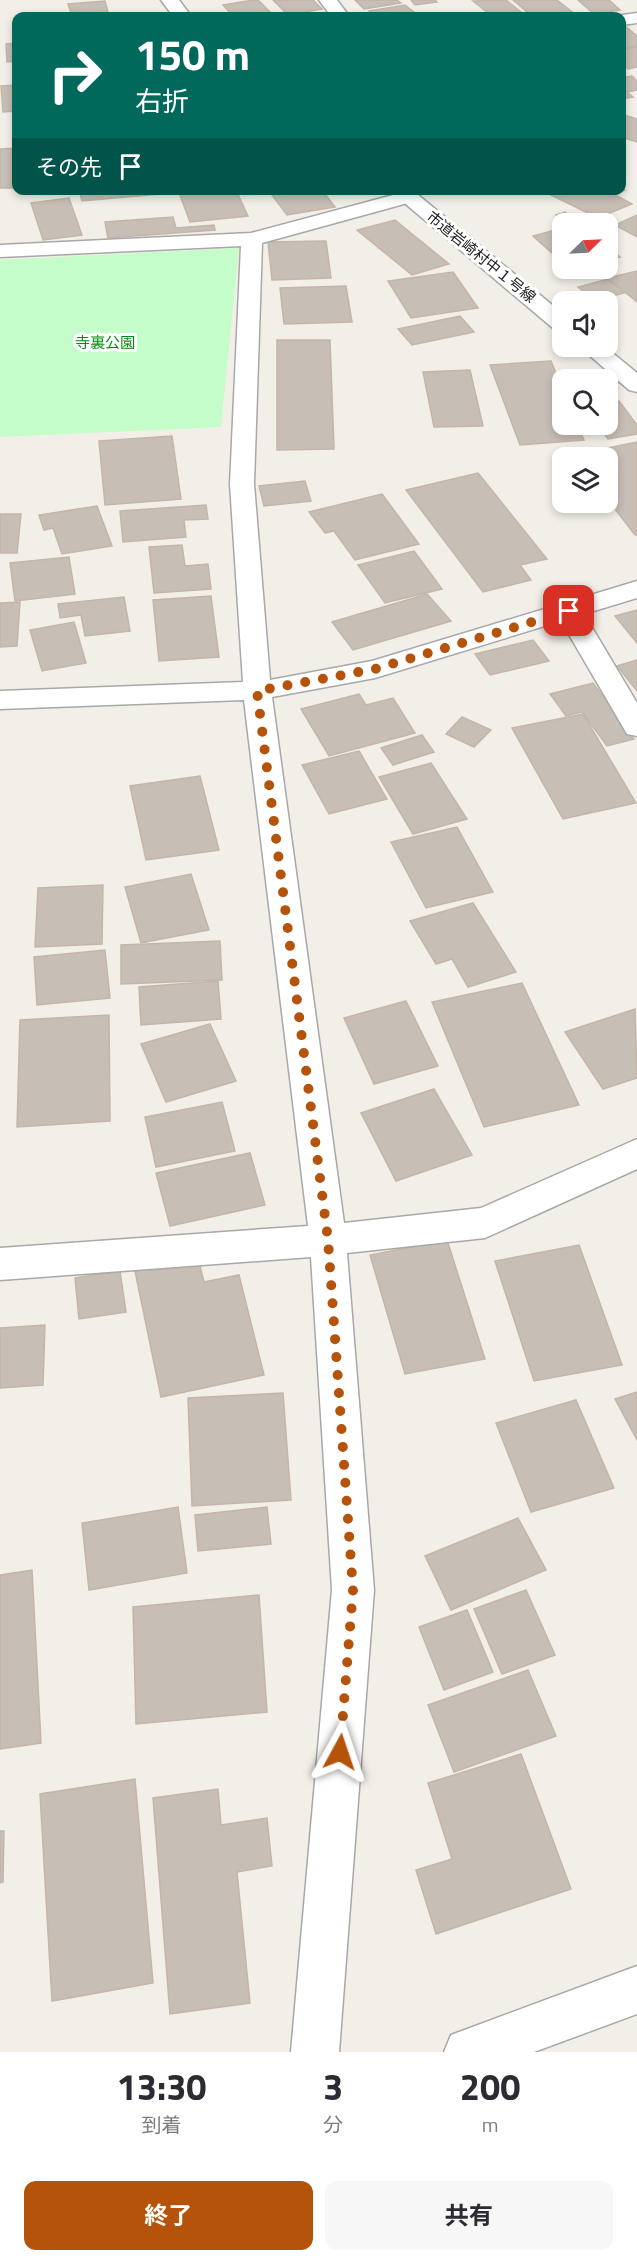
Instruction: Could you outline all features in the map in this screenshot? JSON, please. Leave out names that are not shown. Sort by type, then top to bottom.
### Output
[{"type":"street","points":[[0,251],[252,239],[400,195]]},
{"type":"street","name":"市道岩崎村中１号線","points":[[404,195],[552,316]]},
{"type":"street","points":[[252,239],[242,484],[257,691],[328,1240],[353,1590],[315,2052]]},
{"type":"street","points":[[603,357],[637,385]]},
{"type":"street","points":[[0,700],[257,691],[375,669],[637,589]]},
{"type":"street","points":[[569,611],[637,727]]},
{"type":"street","points":[[0,1264],[328,1240],[485,1223],[637,1153]]},
{"type":"street","points":[[468,2052],[637,1990]]},
{"type":"green space","name":"寺裏公園","points":[[239,248],[221,427],[0,437],[0,260]]},
{"type":"building","points":[[258,0],[270,12],[229,12],[223,5]]},
{"type":"building","points":[[273,0],[313,0],[322,9],[305,12],[285,12]]},
{"type":"building","points":[[355,0],[397,0],[401,3],[364,9]]},
{"type":"building","points":[[411,0],[435,0],[437,2],[415,5]]},
{"type":"building","points":[[506,0],[521,12],[487,12],[473,1]]},
{"type":"building","points":[[513,0],[557,0],[572,12],[527,12]]},
{"type":"building","points":[[578,0],[609,0],[620,10],[607,12],[592,12]]},
{"type":"building","points":[[105,1],[108,12],[71,12],[68,4]]},
{"type":"building","points":[[405,5],[414,12],[370,12]]},
{"type":"building","points":[[626,27],[637,36],[637,46],[626,48]]},
{"type":"building","points":[[12,43],[12,61],[7,62],[6,44]]},
{"type":"building","points":[[637,47],[637,67],[626,67],[626,49]]},
{"type":"building","points":[[632,76],[637,81],[637,90],[627,92],[633,97],[626,98],[626,77]]},
{"type":"building","points":[[12,85],[12,111],[3,112],[1,86]]},
{"type":"building","points":[[626,116],[637,119],[637,142],[626,139]]},
{"type":"building","points":[[12,148],[12,188],[0,188],[0,149]]},
{"type":"building","points":[[80,195],[148,195],[82,201]]},
{"type":"building","points":[[180,195],[238,195],[248,216],[190,222]]},
{"type":"building","points":[[272,195],[326,195],[335,207],[287,215]]},
{"type":"building","points":[[551,195],[615,195],[632,204],[610,213],[588,213]]},
{"type":"building","points":[[69,198],[82,235],[43,240],[31,203]]},
{"type":"building","points":[[637,215],[637,237],[618,227],[618,224]]},
{"type":"building","points":[[173,217],[176,228],[214,225],[215,230],[108,238],[105,222]]},
{"type":"building","points":[[395,220],[449,264],[412,275],[357,230]]},
{"type":"building","points":[[552,231],[552,253],[533,236]]},
{"type":"building","points":[[326,241],[331,278],[272,280],[268,242]]},
{"type":"building","points":[[637,271],[637,302],[609,279],[618,279],[618,276]]},
{"type":"building","points":[[453,272],[478,308],[411,318],[388,281]]},
{"type":"building","points":[[608,279],[624,293],[618,295],[618,291],[583,291],[578,287]]},
{"type":"building","points":[[346,286],[352,322],[284,324],[280,288]]},
{"type":"building","points":[[460,316],[474,332],[412,345],[398,329]]},
{"type":"building","points":[[277,340],[330,340],[334,449],[277,450]]},
{"type":"building","points":[[551,361],[554,369],[552,369],[552,435],[582,435],[584,440],[520,445],[490,365]]},
{"type":"building","points":[[470,370],[483,426],[434,427],[423,372]]},
{"type":"building","points":[[618,401],[637,425],[637,434],[608,439],[605,435],[618,435]]},
{"type":"building","points":[[172,436],[181,499],[105,505],[99,441]]},
{"type":"building","points":[[637,442],[637,535],[618,513],[618,447],[612,447]]},
{"type":"building","points":[[478,473],[547,559],[520,565],[531,580],[483,592],[406,490]]},
{"type":"building","points":[[305,481],[311,501],[264,506],[259,486]]},
{"type":"building","points":[[382,494],[419,544],[355,560],[334,531],[325,533],[309,512]]},
{"type":"building","points":[[206,505],[208,519],[184,520],[186,537],[123,542],[120,511]]},
{"type":"building","points":[[97,506],[112,546],[62,554],[53,528],[44,530],[39,515]]},
{"type":"building","points":[[0,514],[21,514],[17,553],[0,553]]},
{"type":"building","points":[[182,545],[185,566],[208,564],[211,589],[154,593],[149,547]]},
{"type":"building","points":[[414,551],[442,589],[385,603],[358,565]]},
{"type":"building","points":[[69,557],[75,594],[15,601],[10,563]]},
{"type":"building","points":[[427,594],[451,621],[353,650],[332,622]]},
{"type":"building","points":[[211,596],[219,657],[159,661],[153,600]]},
{"type":"building","points":[[124,597],[130,631],[85,636],[81,615],[60,618],[58,604]]},
{"type":"building","points":[[20,602],[17,646],[0,647],[0,603]]},
{"type":"building","points":[[637,610],[637,643],[615,616]]},
{"type":"building","points":[[74,622],[86,663],[42,671],[30,630]]},
{"type":"building","points":[[533,640],[549,661],[490,675],[475,654]]},
{"type":"building","points":[[637,660],[637,691],[617,666]]},
{"type":"building","points":[[593,683],[634,739],[607,746],[582,712],[566,716],[550,694]]},
{"type":"building","points":[[359,694],[366,705],[393,698],[415,733],[329,756],[301,709]]},
{"type":"building","points":[[583,714],[636,803],[563,819],[512,728]]},
{"type":"building","points":[[462,717],[491,730],[474,747],[446,734]]},
{"type":"building","points":[[422,735],[434,752],[393,765],[381,748]]},
{"type":"building","points":[[359,751],[387,799],[329,814],[302,765]]},
{"type":"building","points":[[431,763],[467,819],[413,834],[379,777]]},
{"type":"building","points":[[200,776],[219,850],[146,860],[130,786]]},
{"type":"building","points":[[457,827],[493,892],[426,908],[391,842]]},
{"type":"building","points":[[191,874],[209,930],[141,943],[125,887]]},
{"type":"building","points":[[103,885],[102,944],[35,947],[38,888]]},
{"type":"building","points":[[473,903],[516,972],[468,987],[452,959],[436,964],[410,921]]},
{"type":"building","points":[[220,941],[222,980],[121,984],[121,945]]},
{"type":"building","points":[[105,950],[110,998],[37,1005],[34,957]]},
{"type":"building","points":[[218,981],[221,1019],[141,1025],[139,987]]},
{"type":"building","points":[[522,983],[579,1105],[484,1127],[432,1002]]},
{"type":"building","points":[[406,1001],[438,1066],[374,1084],[344,1018]]},
{"type":"building","points":[[635,1009],[637,1078],[603,1089],[565,1032]]},
{"type":"building","points":[[109,1015],[110,1121],[17,1127],[20,1020]]},
{"type":"building","points":[[210,1024],[236,1081],[166,1102],[141,1044]]},
{"type":"building","points":[[434,1089],[472,1155],[396,1181],[361,1113]]},
{"type":"building","points":[[222,1102],[235,1151],[156,1167],[145,1117]]},
{"type":"building","points":[[250,1153],[265,1205],[170,1226],[156,1173]]},
{"type":"building","points":[[447,1240],[485,1359],[405,1374],[370,1255]]},
{"type":"building","points":[[579,1245],[622,1365],[534,1381],[495,1261]]},
{"type":"building","points":[[198,1258],[204,1282],[239,1275],[264,1375],[161,1397],[135,1271]]},
{"type":"building","points":[[120,1271],[126,1312],[79,1319],[75,1278]]},
{"type":"building","points":[[45,1325],[43,1385],[0,1388],[0,1328]]},
{"type":"building","points":[[637,1392],[637,1440],[615,1399]]},
{"type":"building","points":[[283,1393],[291,1500],[192,1506],[188,1398]]},
{"type":"building","points":[[576,1400],[614,1488],[531,1512],[496,1423]]},
{"type":"building","points":[[178,1507],[187,1573],[89,1590],[82,1523]]},
{"type":"building","points":[[267,1507],[271,1544],[198,1551],[195,1515]]},
{"type":"building","points":[[518,1518],[546,1570],[451,1610],[425,1556]]},
{"type":"building","points":[[32,1570],[41,1743],[0,1749],[0,1575]]},
{"type":"building","points":[[526,1590],[555,1655],[502,1674],[474,1609]]},
{"type":"building","points":[[259,1595],[267,1712],[136,1724],[133,1607]]},
{"type":"building","points":[[467,1610],[493,1672],[444,1690],[419,1627]]},
{"type":"building","points":[[528,1670],[556,1736],[454,1772],[428,1705]]},
{"type":"building","points":[[521,1754],[571,1889],[436,1934],[416,1870],[452,1859],[428,1783]]},
{"type":"building","points":[[135,1779],[153,1983],[52,2001],[40,1794]]},
{"type":"building","points":[[218,1789],[221,1825],[267,1818],[272,1866],[237,1872],[250,2003],[170,2014],[153,1798]]},
{"type":"building","points":[[0,1831],[4,1831],[3,1882],[0,1883]]},
{"type":"route","points":[[340,1752],[353,1590],[328,1240],[257,691],[375,669],[569,611]]}]
